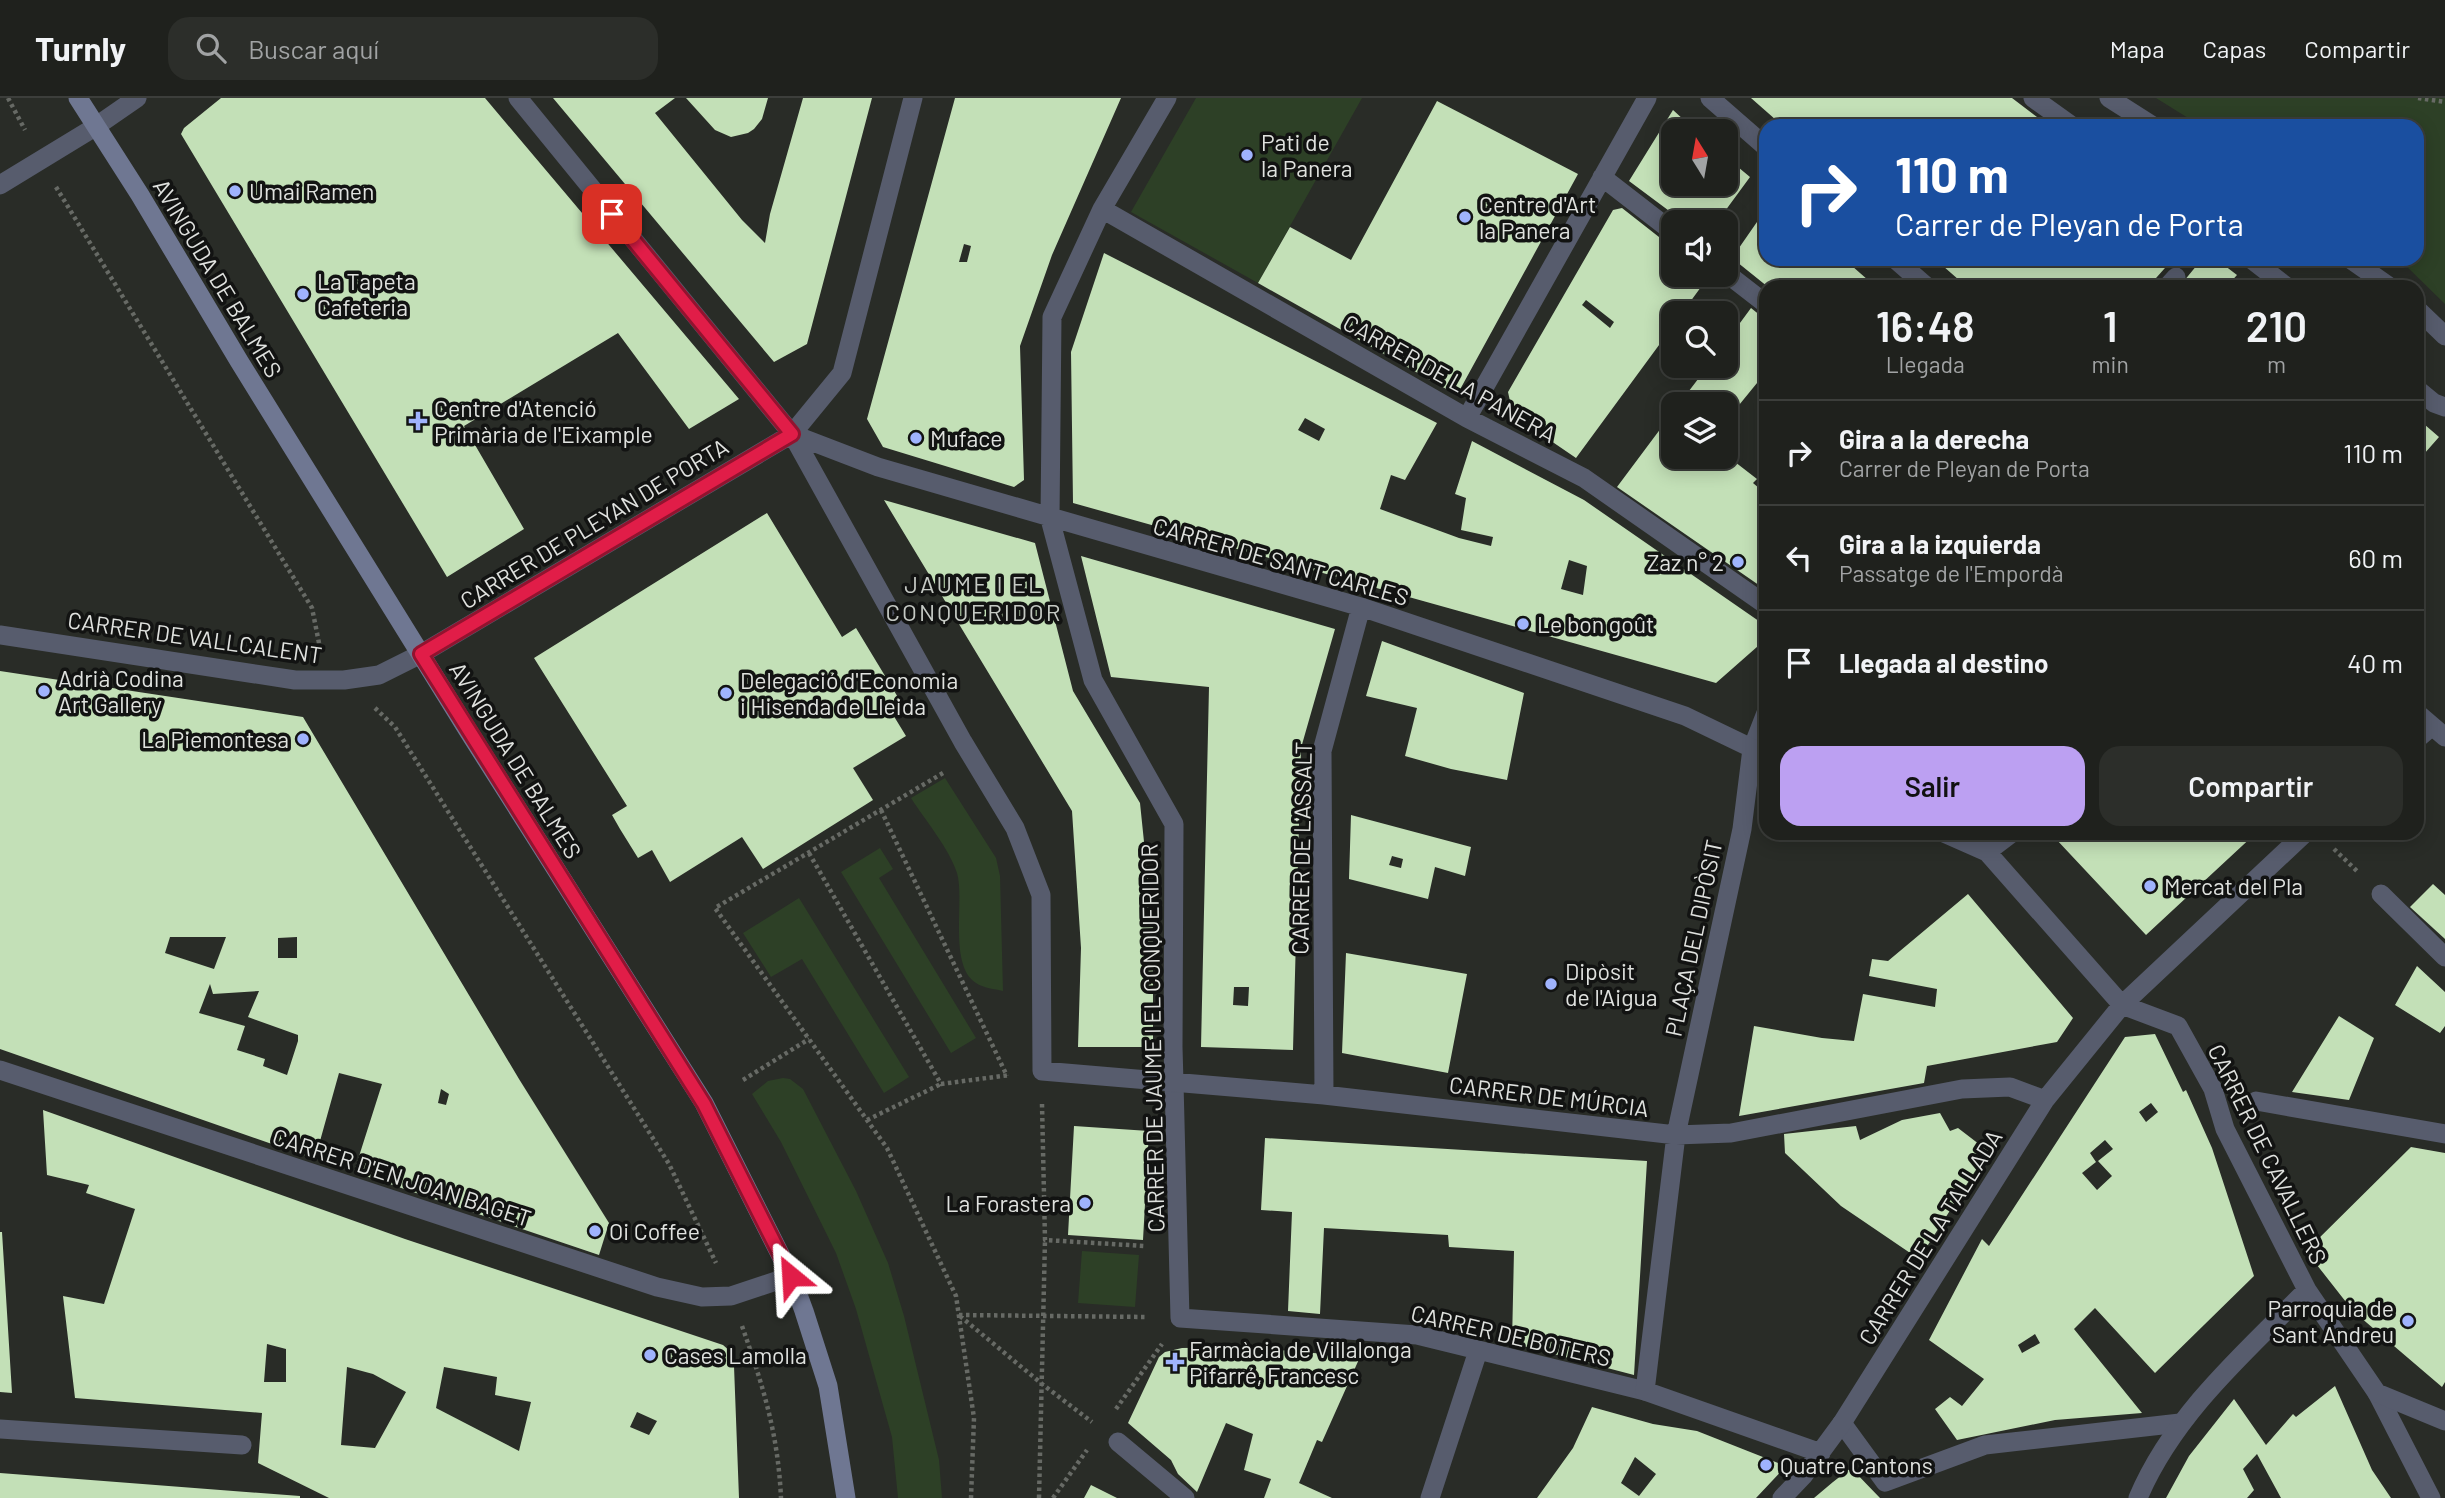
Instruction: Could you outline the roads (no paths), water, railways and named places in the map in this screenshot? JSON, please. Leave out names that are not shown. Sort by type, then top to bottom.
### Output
[{"type":"main road","name":"AVINGUDA DE BALMES","points":[[78,98],[421,654],[704,1104],[791,1276],[804,1311],[828,1386],[846,1498]]},
{"type":"street","points":[[0,185],[96,127],[137,98]]},
{"type":"street","points":[[518,98],[792,434]]},
{"type":"street","name":"CARRER DE PLEYAN DE PORTA","points":[[421,654],[792,434],[842,373],[913,98]]},
{"type":"street","name":"CARRER DE JAUME I EL CONQUERIDOR","points":[[1167,98],[1102,209],[1052,317],[1050,519],[1093,680],[1174,824],[1172,1047],[1180,1318]]},
{"type":"street","points":[[1467,418],[1647,98]]},
{"type":"street","points":[[1710,98],[1759,140]]},
{"type":"street","points":[[2033,98],[2062,119]]},
{"type":"street","points":[[2109,98],[2142,119]]},
{"type":"street","points":[[1602,177],[1661,223]]},
{"type":"street","name":"CARRER DE LA PANERA","points":[[1102,209],[1467,418],[1584,478],[1759,600]]},
{"type":"street","points":[[1903,266],[1919,280]]},
{"type":"street","points":[[2260,266],[2278,280]]},
{"type":"street","points":[[2360,266],[2380,280]]},
{"type":"street","points":[[1738,282],[1759,299]]},
{"type":"street","points":[[2424,316],[2445,336]]},
{"type":"street","points":[[2424,395],[2445,407]]},
{"type":"street","name":"CARRER DE SANT CARLES","points":[[792,434],[877,467],[1361,607],[1685,716],[1759,752]]},
{"type":"street","name":"CARRER DE MÚRCIA","points":[[792,434],[971,757],[1015,828],[1041,895],[1042,1071],[1324,1095],[1676,1135],[1731,1133],[1962,1089],[2010,1087],[2045,1100]]},
{"type":"street","name":"CARRER DE L'ASSALT","points":[[1324,1095],[1322,751],[1361,607]]},
{"type":"street","name":"CARRER DE VALLCALENT","points":[[0,635],[295,680],[344,680],[379,675],[421,654]]},
{"type":"street","name":"PLAÇA DEL DIPÒSIT","points":[[1644,1391],[1676,1135],[1759,752]]},
{"type":"street","points":[[1960,840],[1987,852],[2122,1005]]},
{"type":"street","points":[[1987,852],[2003,840]]},
{"type":"street","name":"CARRER DE LA TALLADA","points":[[1782,1498],[1803,1476],[1842,1423],[2045,1100],[2122,1005],[2298,840]]},
{"type":"street","points":[[2381,894],[2445,957]]},
{"type":"street","name":"CARRER DE CAVALLERS","points":[[2122,1005],[2178,1026],[2213,1089],[2225,1129],[2307,1290],[2377,1393],[2431,1498]]},
{"type":"street","name":"CARRER D'EN JOAN BAGET","points":[[0,1070],[657,1287],[702,1297],[731,1296],[791,1276]]},
{"type":"street","points":[[2256,1101],[2445,1134]]},
{"type":"street","points":[[2138,1498],[2180,1423],[2242,1355],[2307,1290]]},
{"type":"street","name":"CARRER DE BOTERS","points":[[1180,1318],[1417,1335],[1644,1391],[1821,1453]]},
{"type":"street","points":[[1430,1498],[1478,1351]]},
{"type":"street","points":[[2377,1393],[2445,1421]]},
{"type":"street","points":[[1842,1423],[1885,1482],[1985,1445],[2180,1423]]},
{"type":"street","points":[[0,1429],[242,1445]]},
{"type":"street","points":[[1118,1442],[1185,1498]]},
{"type":"place","name":"Pati de la Panera","points":[[1247,155]]},
{"type":"place","name":"Umai Ramen","points":[[235,191]]},
{"type":"place","name":"Centre d'Art la Panera","points":[[1465,217]]},
{"type":"place","name":"La Tapeta Cafeteria","points":[[303,294]]},
{"type":"place","name":"Centre d'Atenció Primària de l'Eixample","points":[[418,421]]},
{"type":"place","name":"Muface","points":[[916,438]]},
{"type":"place","name":"Zaz n° 2","points":[[1738,562]]},
{"type":"place","name":"Le bon goût","points":[[1523,624]]},
{"type":"place","name":"Adrià Codina Art Gallery","points":[[44,691]]},
{"type":"place","name":"Delegació d'Economia i Hisenda de Lleida","points":[[726,693]]},
{"type":"place","name":"La Piemontesa","points":[[303,739]]},
{"type":"place","name":"Mercat del Pla","points":[[2150,886]]},
{"type":"place","name":"Dipòsit de l'Aigua","points":[[1551,984]]},
{"type":"place","name":"La Forastera","points":[[1085,1203]]},
{"type":"place","name":"Oi Coffee","points":[[595,1231]]},
{"type":"place","name":"Parroquia de Sant Andreu","points":[[2408,1321]]},
{"type":"place","name":"Cases Lamolla","points":[[650,1355]]},
{"type":"place","name":"Farmàcia de Villalonga Pifarré, Francesc","points":[[1175,1362]]},
{"type":"place","name":"Quatre Cantons","points":[[1766,1465]]},
{"type":"district","name":"JAUME I EL CONQUERIDOR","points":[[974,597]]}]
